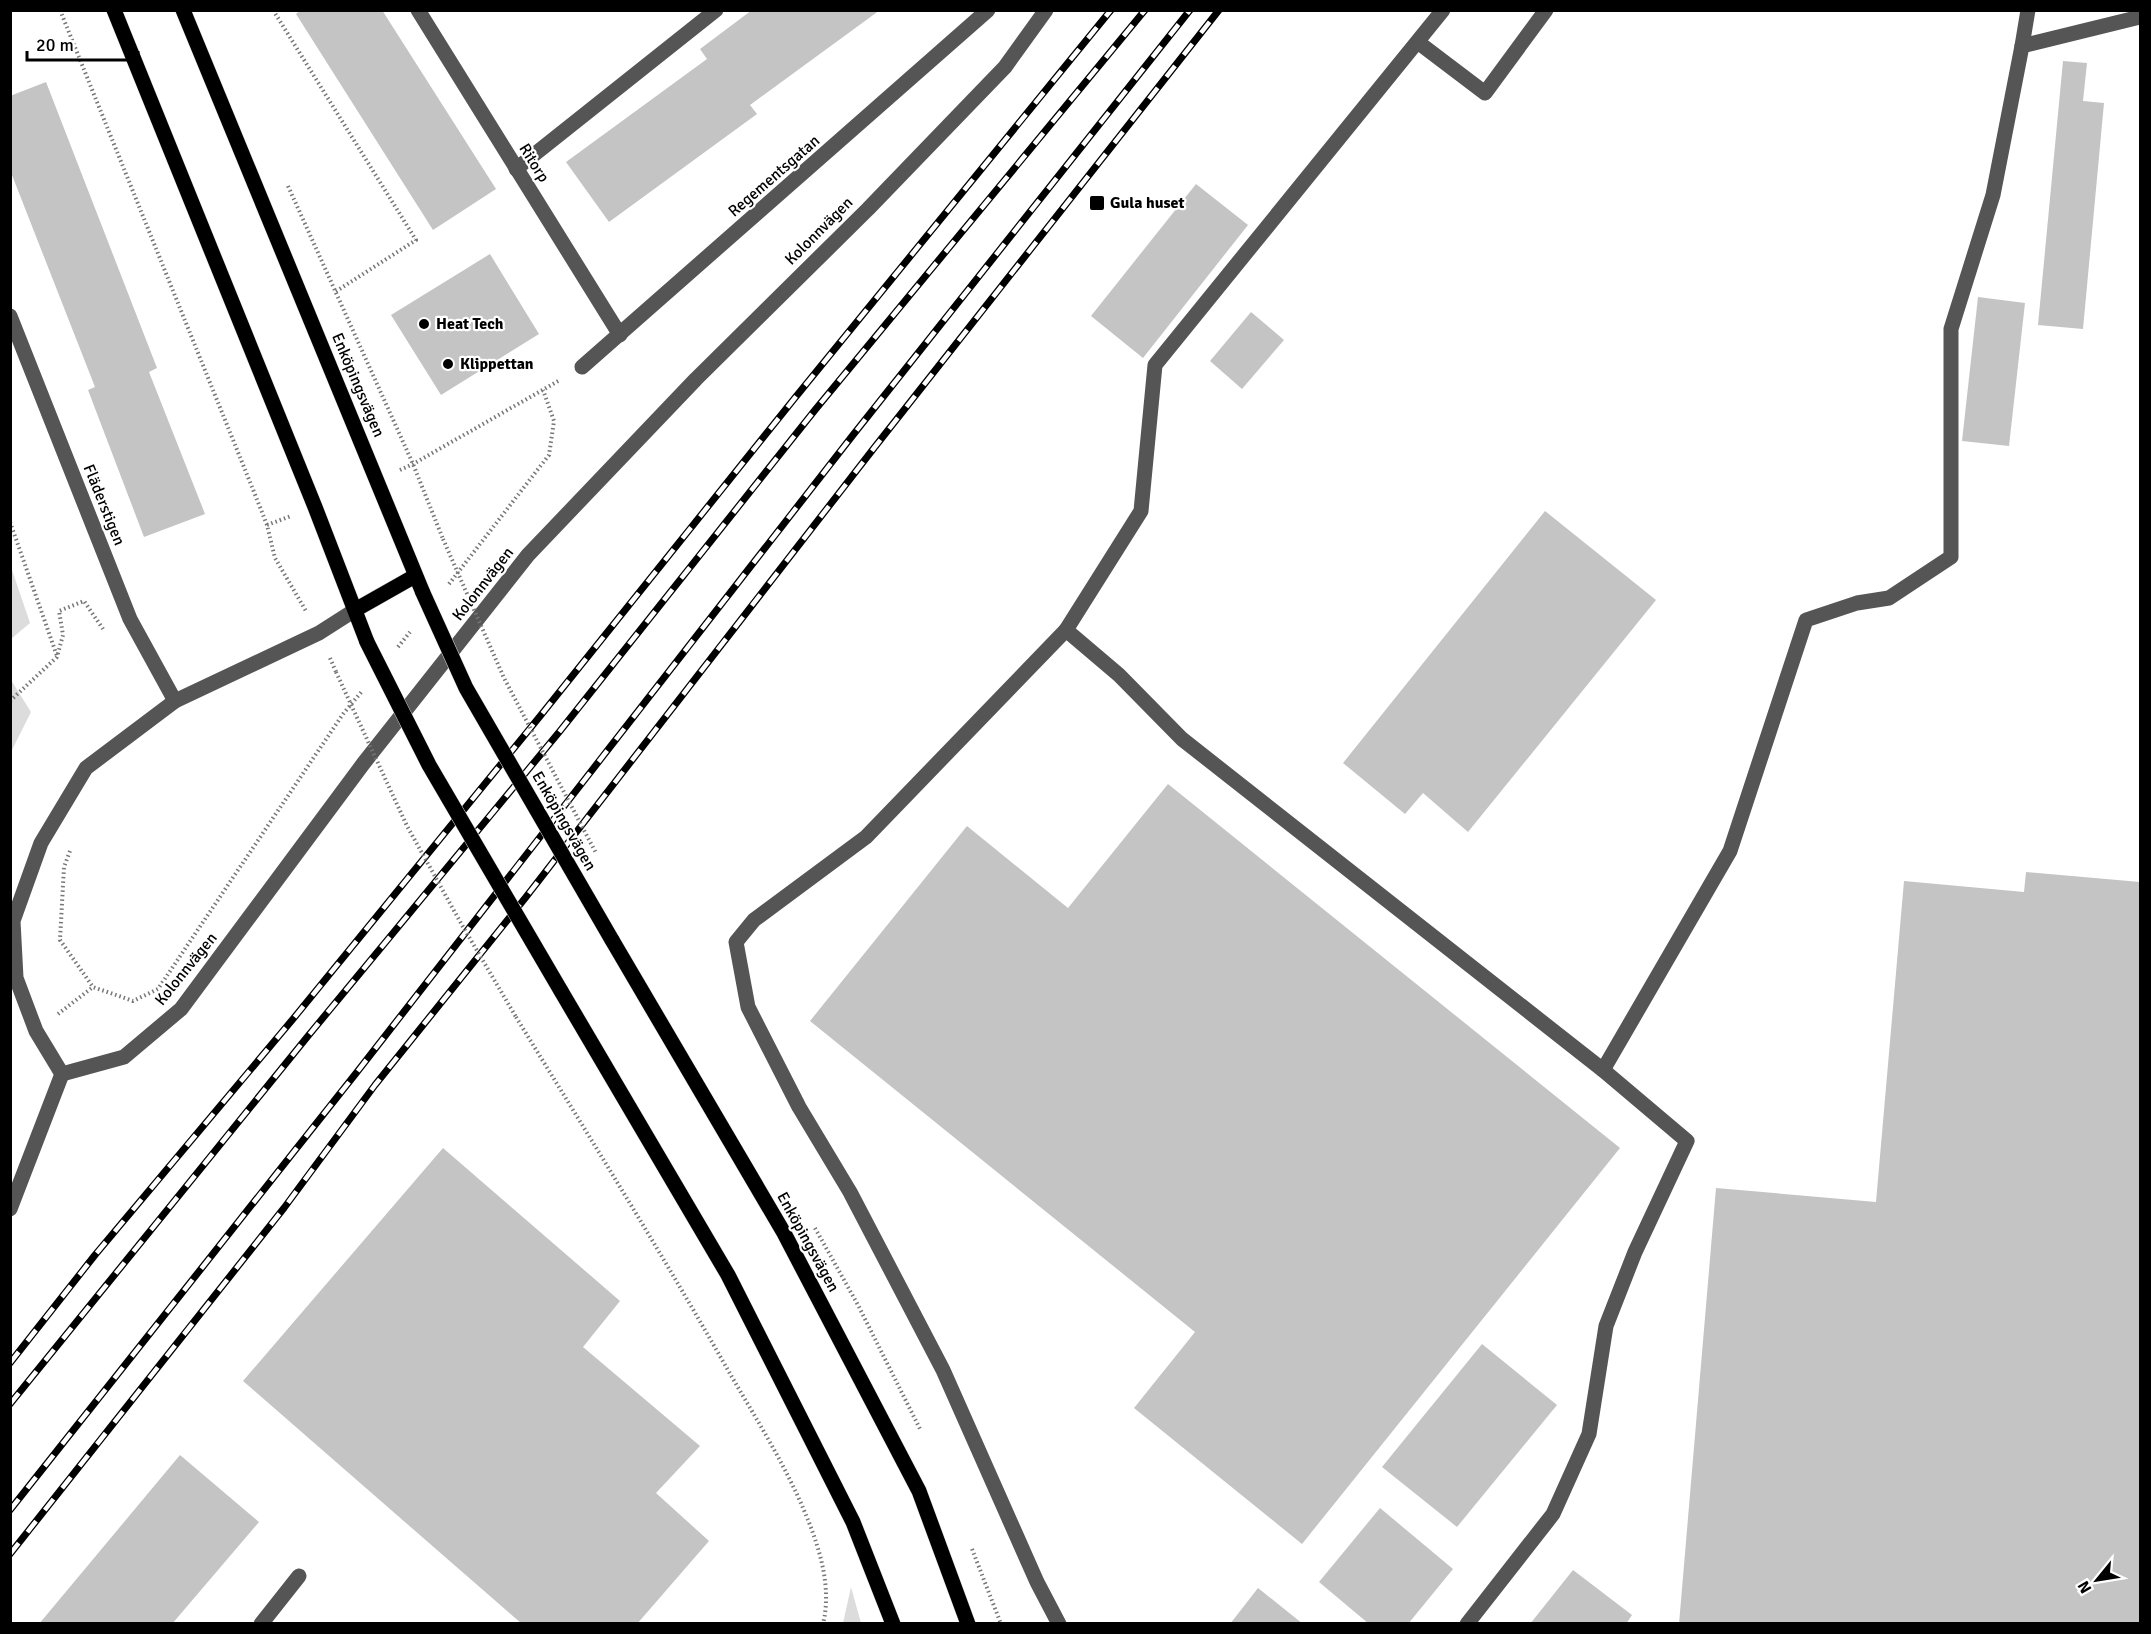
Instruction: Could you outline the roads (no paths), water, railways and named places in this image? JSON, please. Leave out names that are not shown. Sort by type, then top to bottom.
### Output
[{"type":"main road","points":[[114,10],[367,642],[429,765],[728,1275],[853,1522],[893,1623]]},
{"type":"main road","name":"Enköpingsvägen","points":[[183,10],[378,479],[415,576],[466,688],[784,1233],[919,1491],[968,1623]]},
{"type":"main road","points":[[355,610],[415,576]]},
{"type":"street","name":"Ritorp","points":[[418,10],[620,335]]},
{"type":"street","points":[[516,169],[716,10]]},
{"type":"street","name":"Regementsgatan","points":[[582,367],[988,10]]},
{"type":"street","name":"Kolonnvägen","points":[[62,1074],[124,1057],[181,1009],[363,764],[528,555],[696,379],[868,209],[1005,67],[1046,10]]},
{"type":"street","points":[[1059,1623],[1037,1582],[943,1370],[850,1192],[799,1107],[748,1007],[736,942],[754,920],[866,837],[1066,630],[1141,511],[1155,365],[1419,43],[1443,10]]},
{"type":"street","points":[[1419,43],[1485,93],[1546,10]]},
{"type":"street","points":[[1603,1070],[1731,851],[1806,620],[1857,603],[1889,598],[1951,557],[1952,329],[1993,195],[2028,10]]},
{"type":"street","points":[[2022,45],[2140,17]]},
{"type":"street","name":"Fläderstigen","points":[[10,316],[130,619],[175,702]]},
{"type":"street","points":[[10,1209],[62,1074],[36,1030],[16,978],[14,921],[41,843],[86,768],[175,702],[319,633],[355,610]]},
{"type":"street","points":[[1066,630],[1119,675],[1182,739],[1603,1070],[1687,1141],[1635,1252],[1606,1326],[1589,1434],[1553,1514],[1467,1623]]},
{"type":"street","points":[[261,1623],[299,1576]]},
{"type":"railway","points":[[10,1363],[95,1255],[293,1019],[541,715],[794,399],[1111,10]]},
{"type":"railway","points":[[10,1404],[308,1036],[560,731],[815,410],[1145,10]]},
{"type":"railway","points":[[10,1510],[357,1072],[853,435],[1190,10]]},
{"type":"railway","points":[[10,1554],[284,1208],[375,1085],[526,897],[874,448],[1219,10]]},
{"type":"place","name":"Gula huset","points":[[1097,203]]},
{"type":"place","name":"Heat Tech","points":[[424,324]]},
{"type":"place","name":"Klippettan","points":[[448,364]]}]
